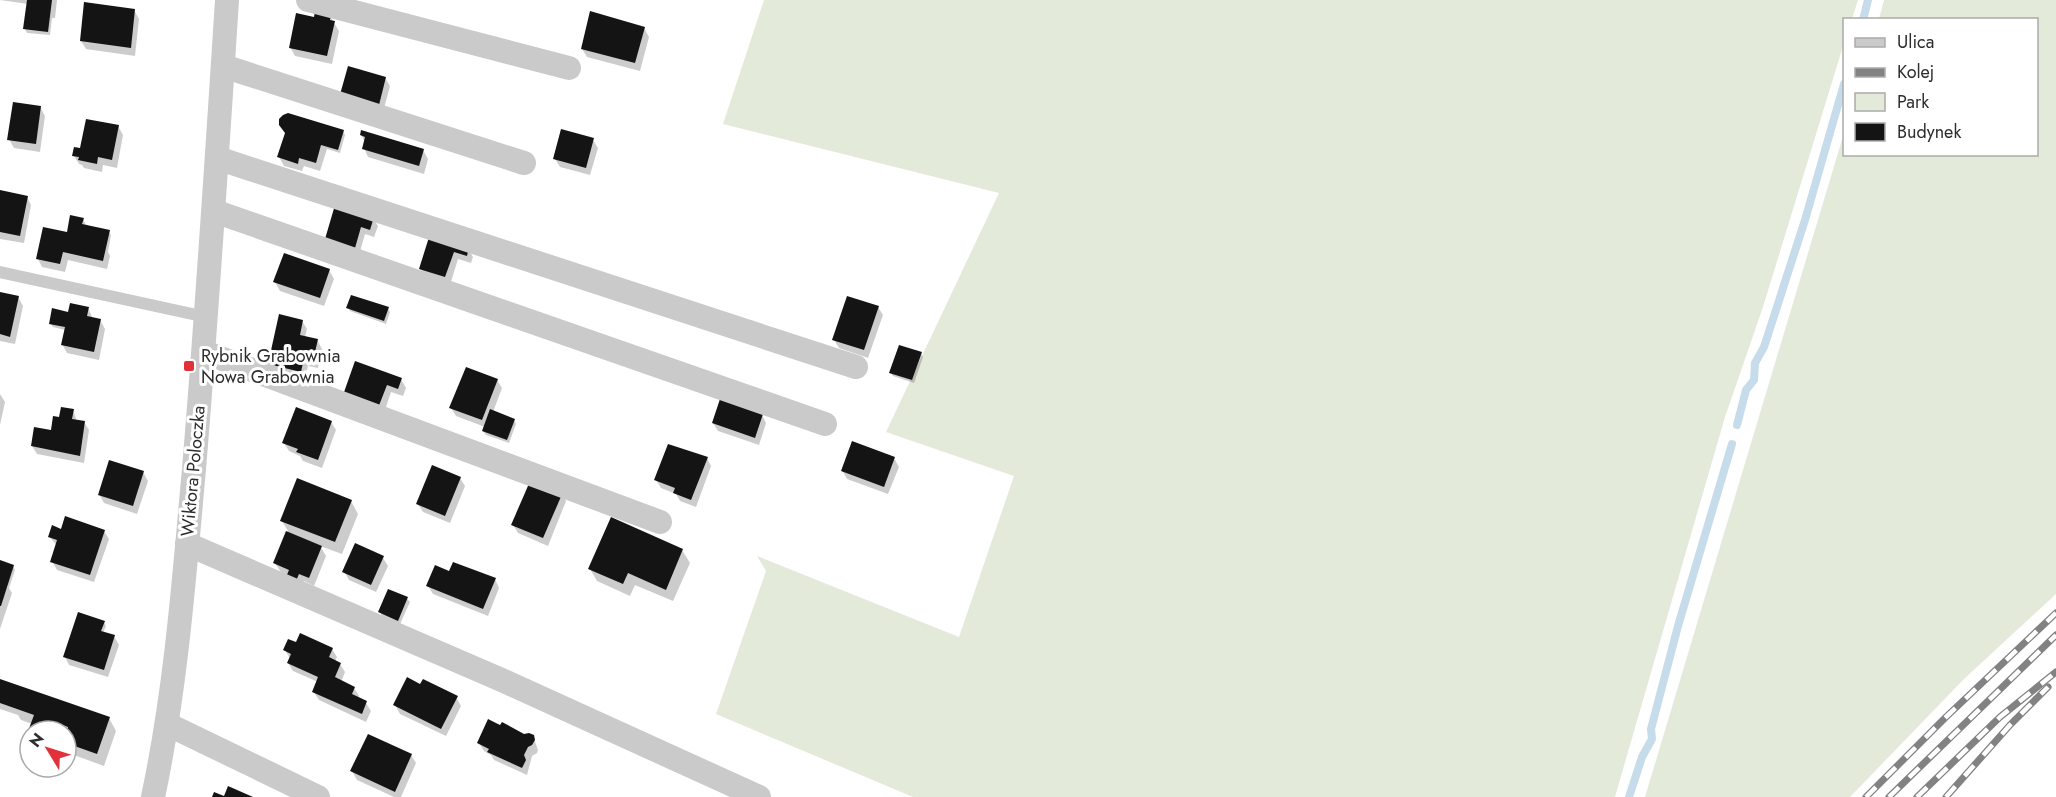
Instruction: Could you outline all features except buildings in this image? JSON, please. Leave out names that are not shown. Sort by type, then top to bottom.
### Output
[{"type":"street","name":"Wiktora Poloczka","points":[[153,797],[173,683],[187,544],[204,352],[227,0]]},
{"type":"street","points":[[308,0],[569,68]]},
{"type":"street","points":[[223,66],[524,163]]},
{"type":"street","points":[[217,158],[856,367]]},
{"type":"street","points":[[214,211],[825,424]]},
{"type":"street","points":[[204,352],[660,522]]},
{"type":"street","points":[[187,544],[493,676],[759,797]]},
{"type":"street","points":[[166,724],[318,797]]},
{"type":"lane","points":[[0,272],[206,317]]},
{"type":"green space","points":[[764,0],[1858,0],[1852,18],[1843,18],[1843,46],[1763,307],[1725,417],[1615,797],[913,797],[716,714],[766,571],[757,556],[959,637],[1014,476],[886,432],[999,193],[723,124]]},
{"type":"green space","points":[[1884,0],[2056,0],[2056,594],[1964,679],[1850,797],[1645,797],[1843,136],[1843,156],[2038,156],[2038,18],[1879,18]]},
{"type":"waterway","points":[[1864,18],[1868,0]]},
{"type":"waterway","points":[[1737,425],[1746,390],[1754,380],[1755,363],[1764,347],[1805,220],[1843,87]]},
{"type":"waterway","points":[[1629,797],[1642,757],[1652,739],[1651,729],[1678,626],[1732,444]]},
{"type":"railway","points":[[1866,797],[1946,717],[2056,613]]},
{"type":"railway","points":[[1889,797],[2056,635]]},
{"type":"railway","points":[[1917,797],[2000,717],[2056,672]]},
{"type":"railway","points":[[1946,797],[2010,725],[2048,687]]},
{"type":"place","name":"Rybnik Grabownia Nowa Grabownia","points":[[189,366]]}]
